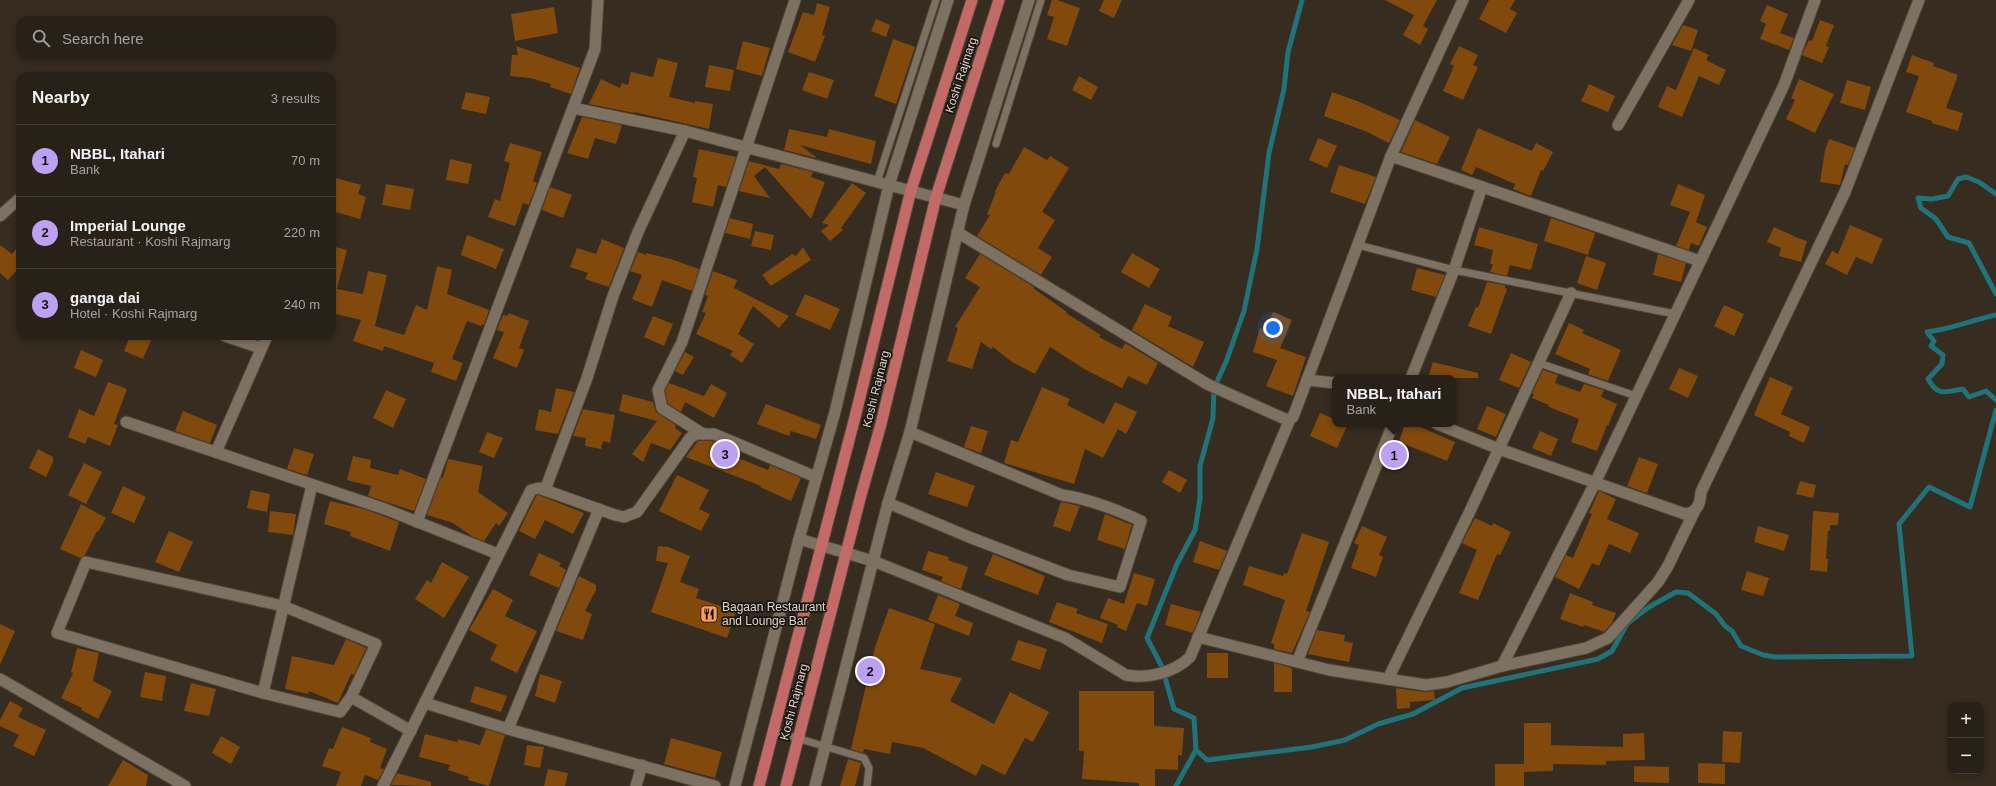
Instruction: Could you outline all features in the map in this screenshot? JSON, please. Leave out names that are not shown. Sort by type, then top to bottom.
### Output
[{"type":"main road","name":"Koshi Rajmarg","points":[[759,786],[911,190],[972,0]]},
{"type":"main road","name":"Koshi Rajmarg","points":[[786,786],[881,424],[936,197],[999,0]]},
{"type":"street","points":[[417,522],[595,49],[598,0]]},
{"type":"street","points":[[703,434],[662,408],[658,390],[682,342],[795,0]]},
{"type":"street","points":[[735,786],[799,539],[835,412],[889,185],[948,0]]},
{"type":"street","points":[[815,786],[888,503],[910,432],[964,205],[1029,0]]},
{"type":"street","points":[[799,539],[821,544],[873,561],[1065,638],[1126,675],[1137,677],[1156,674],[1173,669],[1190,657],[1290,419],[1293,417],[1391,156],[1463,0]]},
{"type":"street","points":[[1618,125],[1689,0]]},
{"type":"street","points":[[1502,666],[1595,484],[1784,85],[1815,0]]},
{"type":"street","points":[[1198,637],[1329,670],[1426,685],[1447,682],[1502,666],[1586,648],[1608,638],[1658,582],[1668,566],[1695,510],[1699,506],[1701,492],[1845,192],[1919,0]]},
{"type":"street","points":[[573,108],[685,132],[964,205]]},
{"type":"street","points":[[545,490],[587,378],[613,296],[638,232],[685,132]]},
{"type":"street","points":[[1391,156],[1700,261]]},
{"type":"street","points":[[1413,375],[1454,270],[1482,187]]},
{"type":"street","points":[[0,216],[16,202]]},
{"type":"street","points":[[957,232],[1207,384],[1290,419]]},
{"type":"street","points":[[1388,679],[1499,449],[1571,293]]},
{"type":"street","points":[[237,340],[261,348]]},
{"type":"street","points":[[216,452],[265,340]]},
{"type":"street","points":[[1307,380],[1332,383]]},
{"type":"street","points":[[126,422],[312,484],[417,522],[498,554]]},
{"type":"street","points":[[1298,662],[1392,427]]},
{"type":"street","points":[[1444,427],[1499,449],[1595,484],[1685,514],[1695,510]]},
{"type":"street","points":[[888,503],[969,537],[1061,572],[1120,588],[1141,521],[1117,510],[1080,498],[1062,495],[910,432]]},
{"type":"street","points":[[383,786],[529,493],[536,488],[624,517],[637,512],[690,438],[703,434],[714,434],[816,477]]},
{"type":"street","points":[[263,693],[312,484]]},
{"type":"street","points":[[508,729],[599,509]]},
{"type":"street","points":[[86,562],[283,606],[376,644],[351,697],[340,712],[263,693],[57,633],[86,562]]},
{"type":"street","points":[[0,679],[185,786]]},
{"type":"street","points":[[351,697],[411,731]]},
{"type":"street","points":[[425,703],[508,729],[715,786]]},
{"type":"street","points":[[636,786],[642,765]]},
{"type":"lane","points":[[877,182],[936,0]]},
{"type":"lane","points":[[996,144],[1041,0]]},
{"type":"lane","points":[[1358,245],[1454,270],[1675,314]]},
{"type":"lane","points":[[1539,363],[1636,396]]},
{"type":"lane","points":[[773,731],[864,758],[869,768],[867,786]]},
{"type":"building","points":[[1052,0],[1057,0],[1080,8],[1067,46],[1047,39],[1054,17],[1047,15]]},
{"type":"building","points":[[1104,0],[1122,0],[1114,18],[1099,11]]},
{"type":"building","points":[[1385,0],[1437,0],[1423,26],[1428,29],[1420,45],[1403,35],[1414,15]]},
{"type":"building","points":[[1489,0],[1515,0],[1510,9],[1517,13],[1506,33],[1479,19]]},
{"type":"building","points":[[817,3],[830,7],[822,35],[825,36],[815,62],[788,52],[803,12],[814,15]]},
{"type":"building","points":[[1767,5],[1788,14],[1780,33],[1794,38],[1789,50],[1760,39],[1766,24],[1760,21]]},
{"type":"building","points":[[554,7],[558,33],[515,41],[511,14]]},
{"type":"building","points":[[876,19],[890,25],[886,37],[871,31]]},
{"type":"building","points":[[1820,20],[1834,25],[1826,46],[1829,47],[1822,63],[1802,55],[1809,40],[1812,41]]},
{"type":"building","points":[[1683,25],[1698,30],[1691,51],[1672,45]]},
{"type":"building","points":[[893,39],[915,47],[896,104],[874,96]]},
{"type":"building","points":[[743,41],[770,48],[762,76],[736,69]]},
{"type":"building","points":[[516,46],[580,68],[571,94],[550,87],[551,84],[530,78],[510,76],[512,55],[518,55]]},
{"type":"building","points":[[1459,46],[1478,55],[1473,65],[1478,67],[1463,100],[1443,91],[1454,66],[1450,64]]},
{"type":"building","points":[[1694,48],[1709,55],[1706,60],[1726,70],[1719,85],[1699,76],[1682,117],[1658,107],[1667,86],[1676,90]]},
{"type":"building","points":[[1912,55],[1934,63],[1933,66],[1958,75],[1946,108],[1963,113],[1958,131],[1932,123],[1932,121],[1906,112],[1919,76],[1906,72]]},
{"type":"building","points":[[658,58],[678,63],[669,97],[695,103],[695,101],[713,104],[709,129],[634,112],[589,104],[601,79],[620,88],[622,83],[628,85],[631,72],[653,77]]},
{"type":"building","points":[[709,65],[734,70],[730,91],[705,87]]},
{"type":"building","points":[[809,72],[834,80],[827,99],[802,90]]},
{"type":"building","points":[[1079,76],[1098,87],[1091,100],[1072,90]]},
{"type":"building","points":[[1799,79],[1834,94],[1815,133],[1786,119],[1795,100],[1791,98]]},
{"type":"building","points":[[1847,80],[1871,87],[1865,110],[1840,103]]},
{"type":"building","points":[[1589,84],[1615,96],[1608,112],[1581,101]]},
{"type":"building","points":[[466,92],[490,97],[486,114],[461,109]]},
{"type":"building","points":[[1332,92],[1400,120],[1389,143],[1365,131],[1324,116]]},
{"type":"building","points":[[582,117],[622,125],[616,144],[595,138],[588,159],[567,153]]},
{"type":"building","points":[[1415,120],[1450,137],[1437,164],[1401,152]]},
{"type":"building","points":[[1478,128],[1532,151],[1536,143],[1553,152],[1543,171],[1541,170],[1531,196],[1513,189],[1515,184],[1476,167],[1472,175],[1461,170]]},
{"type":"building","points":[[789,129],[827,137],[829,129],[876,141],[871,164],[800,145],[816,158],[784,150]]},
{"type":"building","points":[[1318,138],[1337,146],[1327,168],[1309,160]]},
{"type":"building","points":[[1829,139],[1855,148],[1848,165],[1845,164],[1840,185],[1820,182],[1825,150]]},
{"type":"building","points":[[510,143],[542,152],[533,181],[537,183],[529,205],[523,203],[515,226],[488,217],[495,199],[500,201],[510,163],[504,161]]},
{"type":"building","points":[[1024,147],[1047,160],[1050,156],[1069,168],[1042,212],[1055,220],[1038,248],[1052,257],[1041,275],[977,236],[990,215],[987,214],[996,192],[995,191],[1005,173],[1009,174]]},
{"type":"building","points":[[699,149],[736,157],[726,187],[718,185],[713,207],[692,202],[697,178],[693,177]]},
{"type":"building","points":[[450,159],[472,164],[468,184],[446,180]]},
{"type":"building","points":[[749,161],[779,169],[781,164],[813,172],[811,177],[825,182],[811,219],[765,167],[754,176],[770,198],[739,191]]},
{"type":"building","points":[[1339,165],[1376,177],[1365,204],[1330,192]]},
{"type":"building","points":[[336,178],[361,185],[358,194],[366,197],[360,219],[336,212]]},
{"type":"building","points":[[852,183],[866,193],[841,228],[843,230],[830,241],[821,231],[829,225],[822,223]]},
{"type":"building","points":[[386,184],[414,189],[410,210],[382,205]]},
{"type":"building","points":[[1678,184],[1705,195],[1696,222],[1707,227],[1699,246],[1691,243],[1689,250],[1676,246],[1690,212],[1670,205]]},
{"type":"building","points":[[550,187],[572,195],[563,218],[542,210]]},
{"type":"building","points":[[730,218],[753,224],[750,239],[725,233]]},
{"type":"building","points":[[1551,218],[1595,233],[1588,255],[1544,241]]},
{"type":"building","points":[[1850,225],[1883,239],[1872,264],[1856,257],[1847,275],[1825,264],[1832,251],[1838,254]]},
{"type":"building","points":[[1479,227],[1538,244],[1531,270],[1510,265],[1507,276],[1490,272],[1493,264],[1490,264],[1493,250],[1474,245]]},
{"type":"building","points":[[1774,227],[1807,241],[1801,262],[1779,256],[1781,248],[1767,242]]},
{"type":"building","points":[[755,231],[774,235],[771,250],[751,246]]},
{"type":"building","points":[[467,235],[504,249],[496,269],[461,255]]},
{"type":"building","points":[[602,239],[624,248],[609,287],[585,279],[588,273],[570,267],[577,248],[596,254]]},
{"type":"building","points":[[0,245],[12,254],[16,249],[16,271],[8,280],[0,273]]},
{"type":"building","points":[[336,247],[347,250],[337,289],[363,294],[368,271],[387,275],[375,326],[404,335],[416,305],[427,310],[437,266],[452,270],[447,294],[489,310],[484,325],[482,324],[481,326],[467,321],[452,359],[463,363],[456,381],[431,372],[434,363],[384,346],[383,351],[353,341],[361,320],[336,314]]},
{"type":"building","points":[[803,247],[811,260],[771,286],[762,275],[792,254],[796,256]]},
{"type":"building","points":[[638,252],[646,255],[646,253],[671,259],[699,269],[692,291],[662,280],[652,307],[632,299],[642,275],[630,271]]},
{"type":"building","points":[[1132,253],[1160,269],[1149,288],[1121,272]]},
{"type":"building","points":[[980,254],[1034,287],[1033,288],[1067,312],[1066,313],[1101,335],[1099,337],[1122,349],[1125,343],[1158,363],[1147,385],[1128,376],[1122,388],[1086,370],[1050,347],[1035,374],[1012,362],[993,347],[991,349],[981,342],[972,369],[947,361],[958,328],[955,327],[980,287],[965,278]]},
{"type":"building","points":[[1658,254],[1686,263],[1681,282],[1653,275]]},
{"type":"building","points":[[1586,256],[1606,263],[1597,290],[1577,283]]},
{"type":"building","points":[[1417,268],[1445,275],[1436,297],[1411,290]]},
{"type":"building","points":[[713,271],[737,280],[734,288],[789,316],[779,328],[753,306],[738,334],[754,344],[742,363],[730,355],[733,351],[696,334],[706,313],[702,312],[708,296],[705,295]]},
{"type":"building","points":[[1487,282],[1505,285],[1505,288],[1507,289],[1491,334],[1468,326],[1476,307],[1478,308]]},
{"type":"building","points":[[805,294],[840,309],[830,330],[795,315]]},
{"type":"building","points":[[1145,304],[1172,317],[1168,326],[1204,342],[1193,367],[1132,330]]},
{"type":"building","points":[[1724,305],[1744,314],[1734,336],[1714,326]]},
{"type":"building","points":[[1273,312],[1292,320],[1280,348],[1306,357],[1293,396],[1266,386],[1277,360],[1253,352],[1260,328],[1265,330]]},
{"type":"building","points":[[509,313],[529,321],[519,348],[524,350],[517,368],[493,358],[504,332],[497,330],[503,315],[507,316]]},
{"type":"building","points":[[653,316],[673,324],[664,346],[644,337]]},
{"type":"building","points":[[1569,323],[1584,330],[1582,333],[1621,350],[1608,381],[1588,374],[1590,369],[1555,354]]},
{"type":"building","points":[[128,340],[151,340],[143,359],[124,351]]},
{"type":"building","points":[[81,350],[103,360],[96,377],[74,368]]},
{"type":"building","points":[[685,352],[694,357],[683,375],[675,371]]},
{"type":"building","points":[[1511,353],[1531,362],[1519,388],[1499,380]]},
{"type":"building","points":[[1433,362],[1478,373],[1478,378],[1456,378],[1456,375],[1429,375]]},
{"type":"building","points":[[1679,368],[1698,376],[1688,398],[1669,389]]},
{"type":"building","points":[[1543,370],[1558,375],[1555,383],[1580,392],[1584,384],[1604,390],[1601,397],[1617,404],[1597,451],[1571,442],[1579,419],[1549,407],[1549,405],[1532,398],[1534,394],[1532,394]]},
{"type":"building","points":[[1770,377],[1793,387],[1781,414],[1810,427],[1804,443],[1789,436],[1790,432],[1754,415]]},
{"type":"building","points":[[108,382],[127,389],[114,424],[118,425],[110,446],[88,437],[85,444],[68,437],[79,409],[94,416]]},
{"type":"building","points":[[669,383],[704,396],[711,384],[727,393],[714,418],[685,402],[681,412],[668,404],[665,391]]},
{"type":"building","points":[[1042,387],[1070,399],[1067,405],[1104,424],[1115,402],[1137,412],[1126,434],[1118,429],[1103,458],[1085,449],[1074,484],[1004,463],[1011,440],[1018,442]]},
{"type":"building","points":[[556,388],[574,392],[558,434],[535,430],[539,409],[551,412]]},
{"type":"building","points":[[386,390],[406,399],[393,428],[373,418]]},
{"type":"building","points":[[623,394],[653,402],[656,412],[676,425],[675,428],[682,433],[670,450],[651,443],[643,462],[632,454],[657,421],[619,411]]},
{"type":"building","points":[[766,404],[821,425],[816,439],[791,431],[789,436],[757,424]]},
{"type":"building","points":[[1487,406],[1506,414],[1496,437],[1477,429]]},
{"type":"building","points":[[583,409],[615,415],[610,443],[603,441],[601,449],[585,446],[586,438],[573,436]]},
{"type":"building","points":[[183,411],[217,425],[210,443],[175,431]]},
{"type":"building","points":[[1320,413],[1332,418],[1332,427],[1347,427],[1337,448],[1310,436]]},
{"type":"building","points":[[971,426],[988,431],[981,453],[964,447]]},
{"type":"building","points":[[1404,427],[1420,427],[1455,442],[1447,461],[1399,442]]},
{"type":"building","points":[[1540,431],[1558,439],[1551,456],[1532,448]]},
{"type":"building","points":[[487,432],[503,438],[494,458],[479,452]]},
{"type":"building","points":[[698,441],[713,441],[731,449],[728,454],[768,470],[770,465],[801,478],[791,501],[760,487],[761,486],[686,457]]},
{"type":"building","points":[[294,448],[314,454],[307,475],[287,469]]},
{"type":"building","points":[[38,449],[53,457],[53,462],[46,477],[29,468]]},
{"type":"building","points":[[353,456],[371,460],[370,468],[398,475],[400,469],[426,479],[414,511],[368,496],[371,486],[347,480]]},
{"type":"building","points":[[1639,457],[1658,464],[1647,493],[1627,486]]},
{"type":"building","points":[[448,459],[483,466],[478,492],[508,513],[499,526],[496,523],[484,541],[473,537],[453,523],[427,515],[441,477],[443,478]]},
{"type":"building","points":[[84,463],[102,472],[86,504],[68,495]]},
{"type":"building","points":[[1169,470],[1187,480],[1180,493],[1162,482]]},
{"type":"building","points":[[936,472],[975,486],[967,507],[928,494]]},
{"type":"building","points":[[677,475],[709,490],[699,509],[710,514],[701,531],[659,511]]},
{"type":"building","points":[[1800,481],[1816,485],[1813,498],[1796,494]]},
{"type":"building","points":[[123,486],[146,497],[134,523],[111,513]]},
{"type":"building","points":[[251,490],[270,494],[267,512],[247,508]]},
{"type":"building","points":[[1599,491],[1616,499],[1607,519],[1639,533],[1630,553],[1609,544],[1599,566],[1592,563],[1579,589],[1555,577],[1566,555],[1573,558],[1592,514],[1589,513]]},
{"type":"building","points":[[539,495],[584,513],[573,534],[545,520],[535,539],[519,531],[536,496]]},
{"type":"building","points":[[330,501],[364,509],[399,522],[390,551],[350,536],[351,532],[324,524]]},
{"type":"building","points":[[1061,502],[1080,506],[1070,532],[1053,526]]},
{"type":"building","points":[[81,504],[106,518],[98,532],[97,531],[85,555],[80,558],[60,549]]},
{"type":"building","points":[[270,511],[296,514],[293,535],[268,532]]},
{"type":"building","points":[[1813,511],[1839,513],[1838,525],[1830,525],[1830,531],[1828,531],[1826,559],[1828,559],[1827,572],[1810,570]]},
{"type":"building","points":[[1105,514],[1132,525],[1125,549],[1097,540]]},
{"type":"building","points":[[1475,518],[1492,526],[1493,523],[1511,532],[1500,555],[1497,554],[1478,600],[1459,593],[1477,550],[1462,543]]},
{"type":"building","points":[[1362,526],[1387,537],[1379,555],[1383,557],[1376,577],[1351,568],[1359,545],[1354,543]]},
{"type":"building","points":[[1758,526],[1789,535],[1784,551],[1754,542]]},
{"type":"building","points":[[169,531],[193,542],[179,572],[155,562]]},
{"type":"building","points":[[1302,533],[1329,542],[1306,611],[1310,612],[1292,653],[1274,649],[1274,644],[1271,643],[1285,600],[1243,585],[1249,566],[1283,576],[1284,573],[1287,574]]},
{"type":"building","points":[[1200,541],[1227,551],[1219,570],[1193,562]]},
{"type":"building","points":[[658,546],[668,547],[690,556],[680,582],[699,589],[696,598],[736,611],[727,638],[651,612],[668,563],[656,561]]},
{"type":"building","points":[[928,551],[949,557],[948,560],[968,567],[961,589],[941,581],[943,577],[922,570]]},
{"type":"building","points":[[539,553],[561,563],[559,566],[566,570],[559,588],[529,575]]},
{"type":"building","points":[[993,554],[1045,576],[1038,595],[984,575]]},
{"type":"building","points":[[442,562],[469,577],[444,618],[415,599],[427,580],[431,583]]},
{"type":"building","points":[[1747,571],[1769,578],[1763,596],[1741,590]]},
{"type":"building","points":[[1134,573],[1155,579],[1147,606],[1137,603],[1126,631],[1117,627],[1118,625],[1100,618],[1108,598],[1124,604]]},
{"type":"building","points":[[579,576],[596,585],[596,590],[585,611],[592,614],[583,640],[556,631]]},
{"type":"building","points":[[493,589],[513,600],[505,616],[537,631],[517,673],[490,660],[497,645],[469,630]]},
{"type":"building","points":[[1570,593],[1593,602],[1592,605],[1616,613],[1612,623],[1604,632],[1560,619]]},
{"type":"building","points":[[938,595],[960,604],[955,616],[973,623],[969,636],[928,620]]},
{"type":"building","points":[[1057,602],[1078,609],[1076,613],[1108,624],[1102,643],[1049,622]]},
{"type":"building","points":[[1171,604],[1201,612],[1193,633],[1165,625]]},
{"type":"building","points":[[889,608],[935,624],[920,669],[962,678],[950,701],[994,724],[1010,692],[1049,712],[1033,742],[1025,738],[1005,775],[982,764],[976,776],[923,748],[892,742],[890,754],[864,749],[863,753],[851,749],[875,647]]},
{"type":"building","points":[[0,624],[15,631],[0,665]]},
{"type":"building","points":[[1317,630],[1345,635],[1344,641],[1353,643],[1349,662],[1308,654]]},
{"type":"building","points":[[346,639],[366,648],[354,675],[351,674],[338,703],[309,691],[308,694],[285,689],[292,656],[334,665]]},
{"type":"building","points":[[1018,640],[1047,649],[1040,670],[1011,660]]},
{"type":"building","points":[[77,648],[99,653],[93,681],[112,691],[98,719],[81,710],[82,708],[61,698],[73,673],[71,672]]},
{"type":"building","points":[[1207,653],[1228,653],[1228,678],[1207,678]]},
{"type":"building","points":[[1274,663],[1292,668],[1292,692],[1274,692]]},
{"type":"building","points":[[145,672],[166,676],[162,701],[140,697]]},
{"type":"building","points":[[540,674],[562,681],[555,703],[535,696]]},
{"type":"building","points":[[191,683],[216,689],[209,716],[184,711]]},
{"type":"building","points":[[475,686],[507,696],[501,712],[470,702]]},
{"type":"building","points":[[1396,688],[1425,692],[1434,691],[1435,700],[1410,702],[1410,708],[1397,709]]},
{"type":"building","points":[[1079,691],[1154,691],[1154,726],[1184,728],[1182,755],[1178,755],[1178,770],[1155,769],[1155,786],[1139,786],[1139,783],[1082,779],[1084,751],[1079,751]]},
{"type":"building","points":[[10,701],[23,708],[18,717],[46,730],[34,756],[13,746],[19,735],[0,726],[0,720]]},
{"type":"building","points":[[1524,723],[1551,723],[1551,745],[1623,747],[1623,734],[1644,733],[1645,760],[1606,761],[1606,765],[1553,764],[1553,771],[1524,772],[1524,786],[1495,786],[1495,764],[1524,764]]},
{"type":"building","points":[[342,727],[371,738],[370,742],[387,749],[380,768],[384,769],[378,780],[365,775],[361,786],[336,786],[341,772],[322,766],[329,748],[333,749]]},
{"type":"building","points":[[486,729],[505,735],[489,786],[468,780],[469,777],[448,770],[450,765],[419,757],[425,734],[457,742],[458,739],[480,745]]},
{"type":"building","points":[[1723,731],[1742,732],[1740,763],[1722,762]]},
{"type":"building","points":[[221,736],[240,747],[231,764],[212,753]]},
{"type":"building","points":[[671,738],[722,752],[715,778],[664,764]]},
{"type":"building","points":[[527,745],[544,747],[540,768],[524,765]]},
{"type":"building","points":[[848,759],[861,763],[855,786],[840,786]]},
{"type":"building","points":[[123,760],[148,775],[146,786],[108,786]]},
{"type":"building","points":[[1698,763],[1725,764],[1725,784],[1698,783]]},
{"type":"building","points":[[1634,766],[1669,767],[1669,783],[1634,782]]},
{"type":"building","points":[[548,769],[568,773],[565,786],[544,786]]},
{"type":"building","points":[[397,773],[431,782],[431,786],[391,785]]},
{"type":"waterway","points":[[1176,786],[1196,750],[1194,718],[1174,709],[1162,667],[1147,638],[1177,564],[1195,530],[1200,499],[1200,466],[1213,418],[1214,388],[1226,362],[1244,311],[1257,249],[1269,153],[1284,89],[1288,52],[1302,0]]},
{"type":"waterway","points":[[1996,194],[1979,182],[1966,177],[1958,179],[1948,196],[1932,199],[1918,198],[1921,208],[1936,219],[1948,237],[1969,243],[1996,294]]},
{"type":"waterway","points":[[1996,315],[1945,329],[1927,332],[1934,341],[1931,346],[1943,355],[1942,364],[1928,379],[1935,389],[1942,392],[1963,389],[1969,397],[1986,391],[1996,400]]},
{"type":"waterway","points":[[1196,750],[1207,760],[1312,747],[1345,740],[1378,724],[1413,714],[1462,688],[1598,659],[1612,651],[1627,624],[1649,607],[1676,592],[1688,593],[1716,614],[1725,626],[1732,631],[1741,646],[1763,655],[1775,657],[1912,656],[1899,524],[1929,487],[1970,507],[1996,410]]},
{"type":"place","name":"ganga dai","points":[[725,454]]},
{"type":"place","name":"NBBL, Itahari","points":[[1394,455]]},
{"type":"place","name":"Bagaan Restaurant and Lounge Bar","points":[[709,614]]},
{"type":"place","name":"Imperial Lounge","points":[[870,671]]}]
